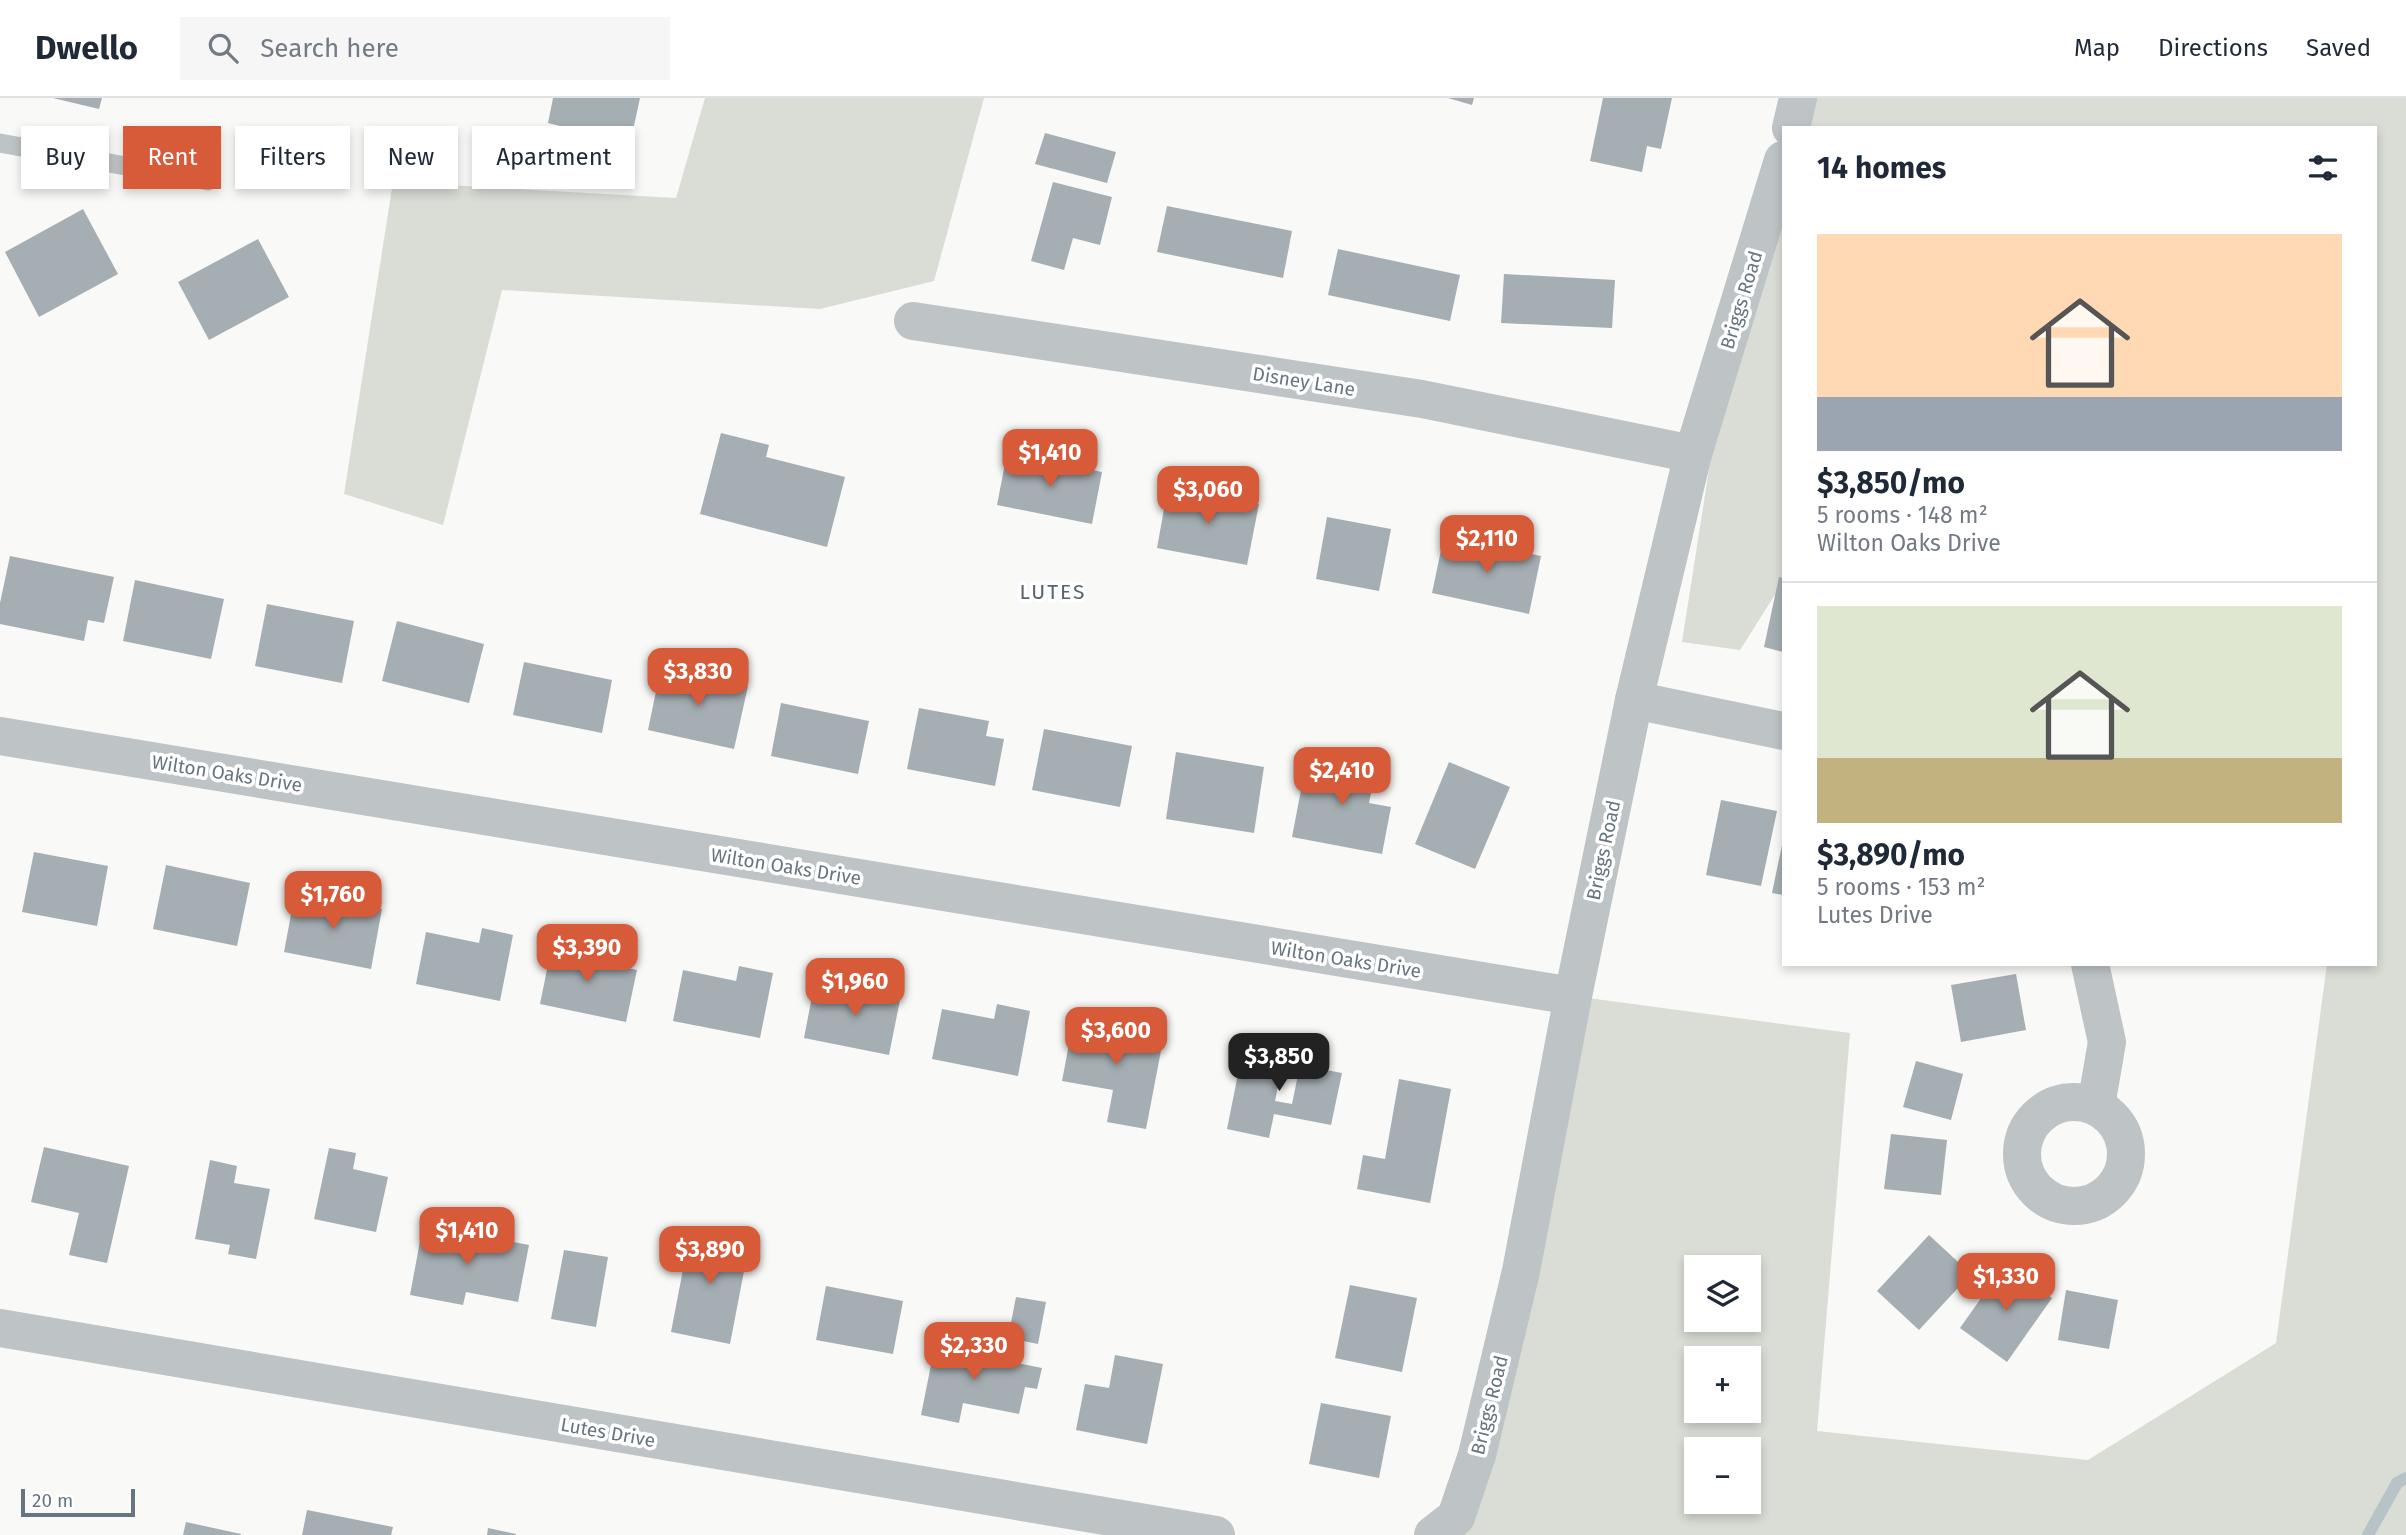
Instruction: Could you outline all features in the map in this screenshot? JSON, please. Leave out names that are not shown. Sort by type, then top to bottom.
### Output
[{"type":"street","points":[[1791,126],[1798,98]]},
{"type":"street","name":"Briggs Road","points":[[1433,1535],[1456,1517],[1477,1455],[1521,1271],[1573,996],[1634,700],[1693,454],[1782,163]]},
{"type":"street","name":"Disney Lane","points":[[913,321],[1422,399],[1693,454]]},
{"type":"street","points":[[1634,700],[1782,731]]},
{"type":"street","name":"Wilton Oaks Drive","points":[[0,736],[1573,996]]},
{"type":"street","points":[[2091,966],[2107,1042],[2096,1106]]},
{"type":"street","name":"Lutes Drive","points":[[0,1328],[1216,1535]]},
{"type":"lane","points":[[0,143],[123,165]]},
{"type":"shaded area","points":[[705,98],[984,98],[934,281],[820,309],[502,290],[443,525],[344,494],[392,189],[458,189],[458,186],[472,186],[472,189],[676,198]]},
{"type":"shaded area","points":[[1792,98],[2406,98],[2406,1535],[1442,1535],[1573,996],[1850,1033],[1817,1431],[2088,1460],[2276,1343],[2327,966],[2377,966],[2377,126],[1786,126]]},
{"type":"shaded area","points":[[1782,142],[1782,584],[1740,650],[1682,642],[1710,463]]},
{"type":"building","points":[[53,98],[102,98],[99,109]]},
{"type":"building","points":[[553,98],[640,98],[634,126],[560,126],[548,123]]},
{"type":"building","points":[[1448,98],[1474,98],[1472,105]]},
{"type":"building","points":[[1603,98],[1672,98],[1661,149],[1647,146],[1642,172],[1590,161]]},
{"type":"building","points":[[1045,133],[1116,152],[1107,183],[1035,164]]},
{"type":"building","points":[[1053,182],[1112,197],[1100,245],[1073,238],[1064,270],[1031,261]]},
{"type":"building","points":[[1167,206],[1292,231],[1283,278],[1157,252]]},
{"type":"building","points":[[83,209],[118,274],[39,317],[5,252]]},
{"type":"building","points":[[258,239],[289,297],[209,340],[178,282]]},
{"type":"building","points":[[1338,249],[1460,275],[1450,321],[1328,295]]},
{"type":"building","points":[[1504,274],[1615,280],[1612,328],[1501,323]]},
{"type":"building","points":[[721,433],[769,445],[766,457],[845,477],[827,547],[700,514]]},
{"type":"building","points":[[1007,453],[1102,472],[1092,524],[997,505]]},
{"type":"building","points":[[1168,487],[1259,504],[1247,565],[1157,548]]},
{"type":"building","points":[[1327,517],[1391,529],[1379,591],[1316,579]]},
{"type":"building","points":[[1444,536],[1541,556],[1529,614],[1432,593]]},
{"type":"building","points":[[10,556],[114,577],[104,623],[88,620],[84,641],[0,624],[0,603]]},
{"type":"building","points":[[1779,577],[1782,578],[1782,652],[1764,647]]},
{"type":"building","points":[[135,580],[224,599],[211,659],[123,641]]},
{"type":"building","points":[[267,604],[354,621],[342,683],[255,666]]},
{"type":"building","points":[[397,621],[484,644],[469,703],[382,681]]},
{"type":"building","points":[[524,662],[612,680],[602,733],[513,715]]},
{"type":"building","points":[[661,667],[748,686],[734,749],[648,730]]},
{"type":"building","points":[[781,703],[869,721],[858,774],[771,756]]},
{"type":"building","points":[[919,708],[989,721],[986,736],[1004,739],[995,786],[907,769]]},
{"type":"building","points":[[1044,729],[1132,746],[1120,807],[1032,790]]},
{"type":"building","points":[[1176,752],[1264,767],[1254,833],[1166,819]]},
{"type":"building","points":[[1330,754],[1377,763],[1369,803],[1391,807],[1382,854],[1292,837],[1305,769],[1326,773]]},
{"type":"building","points":[[1449,762],[1510,787],[1475,869],[1415,844]]},
{"type":"building","points":[[1721,800],[1777,811],[1761,886],[1706,875]]},
{"type":"building","points":[[1782,845],[1782,895],[1772,893]]},
{"type":"building","points":[[34,852],[108,866],[97,926],[22,912]]},
{"type":"building","points":[[166,865],[250,883],[237,946],[153,929]]},
{"type":"building","points":[[295,893],[382,909],[371,969],[284,952]]},
{"type":"building","points":[[482,928],[513,935],[500,1001],[416,984],[426,932],[479,943]]},
{"type":"building","points":[[553,940],[584,946],[581,958],[637,970],[626,1022],[540,1004]]},
{"type":"building","points":[[739,966],[773,973],[760,1038],[673,1021],[683,970],[736,981]]},
{"type":"building","points":[[2016,974],[2026,1030],[1961,1042],[1951,985]]},
{"type":"building","points":[[869,983],[902,990],[889,1055],[804,1038],[814,986],[866,996]]},
{"type":"building","points":[[997,1004],[1030,1011],[1018,1076],[932,1059],[942,1009],[994,1019]]},
{"type":"building","points":[[1074,1018],[1164,1035],[1146,1129],[1107,1122],[1113,1090],[1062,1081]]},
{"type":"building","points":[[1244,1044],[1285,1052],[1275,1101],[1292,1104],[1300,1065],[1342,1073],[1331,1125],[1274,1114],[1269,1138],[1227,1129]]},
{"type":"building","points":[[1916,1061],[1963,1074],[1951,1120],[1903,1107]]},
{"type":"building","points":[[1399,1079],[1451,1089],[1430,1203],[1357,1189],[1363,1155],[1385,1159]]},
{"type":"building","points":[[1891,1134],[1947,1140],[1941,1195],[1884,1189]]},
{"type":"building","points":[[44,1147],[129,1166],[107,1263],[69,1255],[79,1213],[31,1202]]},
{"type":"building","points":[[329,1148],[356,1153],[353,1169],[388,1177],[376,1232],[314,1219]]},
{"type":"building","points":[[210,1160],[237,1166],[234,1183],[270,1189],[256,1259],[228,1254],[230,1245],[195,1239]]},
{"type":"building","points":[[423,1225],[529,1245],[518,1302],[466,1292],[463,1305],[410,1295]]},
{"type":"building","points":[[691,1228],[750,1240],[730,1344],[671,1332]]},
{"type":"building","points":[[1929,1235],[1971,1274],[1919,1330],[1877,1291]]},
{"type":"building","points":[[564,1250],[608,1257],[596,1327],[551,1319]]},
{"type":"building","points":[[2005,1264],[2052,1298],[2007,1362],[1960,1328]]},
{"type":"building","points":[[1350,1285],[1417,1298],[1402,1372],[1335,1358]]},
{"type":"building","points":[[826,1286],[903,1301],[893,1354],[816,1340]]},
{"type":"building","points":[[2066,1290],[2118,1300],[2109,1349],[2058,1340]]},
{"type":"building","points":[[1016,1297],[1046,1302],[1038,1344],[1008,1338]]},
{"type":"building","points":[[937,1335],[967,1341],[964,1352],[1042,1368],[1037,1389],[1025,1387],[1019,1414],[963,1403],[959,1423],[921,1415]]},
{"type":"building","points":[[1115,1355],[1163,1364],[1147,1444],[1076,1430],[1085,1384],[1109,1388]]},
{"type":"building","points":[[1321,1403],[1391,1416],[1379,1478],[1309,1464]]},
{"type":"building","points":[[307,1510],[393,1527],[391,1535],[302,1535]]},
{"type":"building","points":[[186,1522],[241,1534],[241,1535],[183,1535]]},
{"type":"building","points":[[488,1528],[516,1534],[516,1535],[487,1535]]},
{"type":"waterway","points":[[2368,1535],[2397,1483],[2406,1478]]},
{"type":"district","name":"LUTES","points":[[1053,592]]}]
